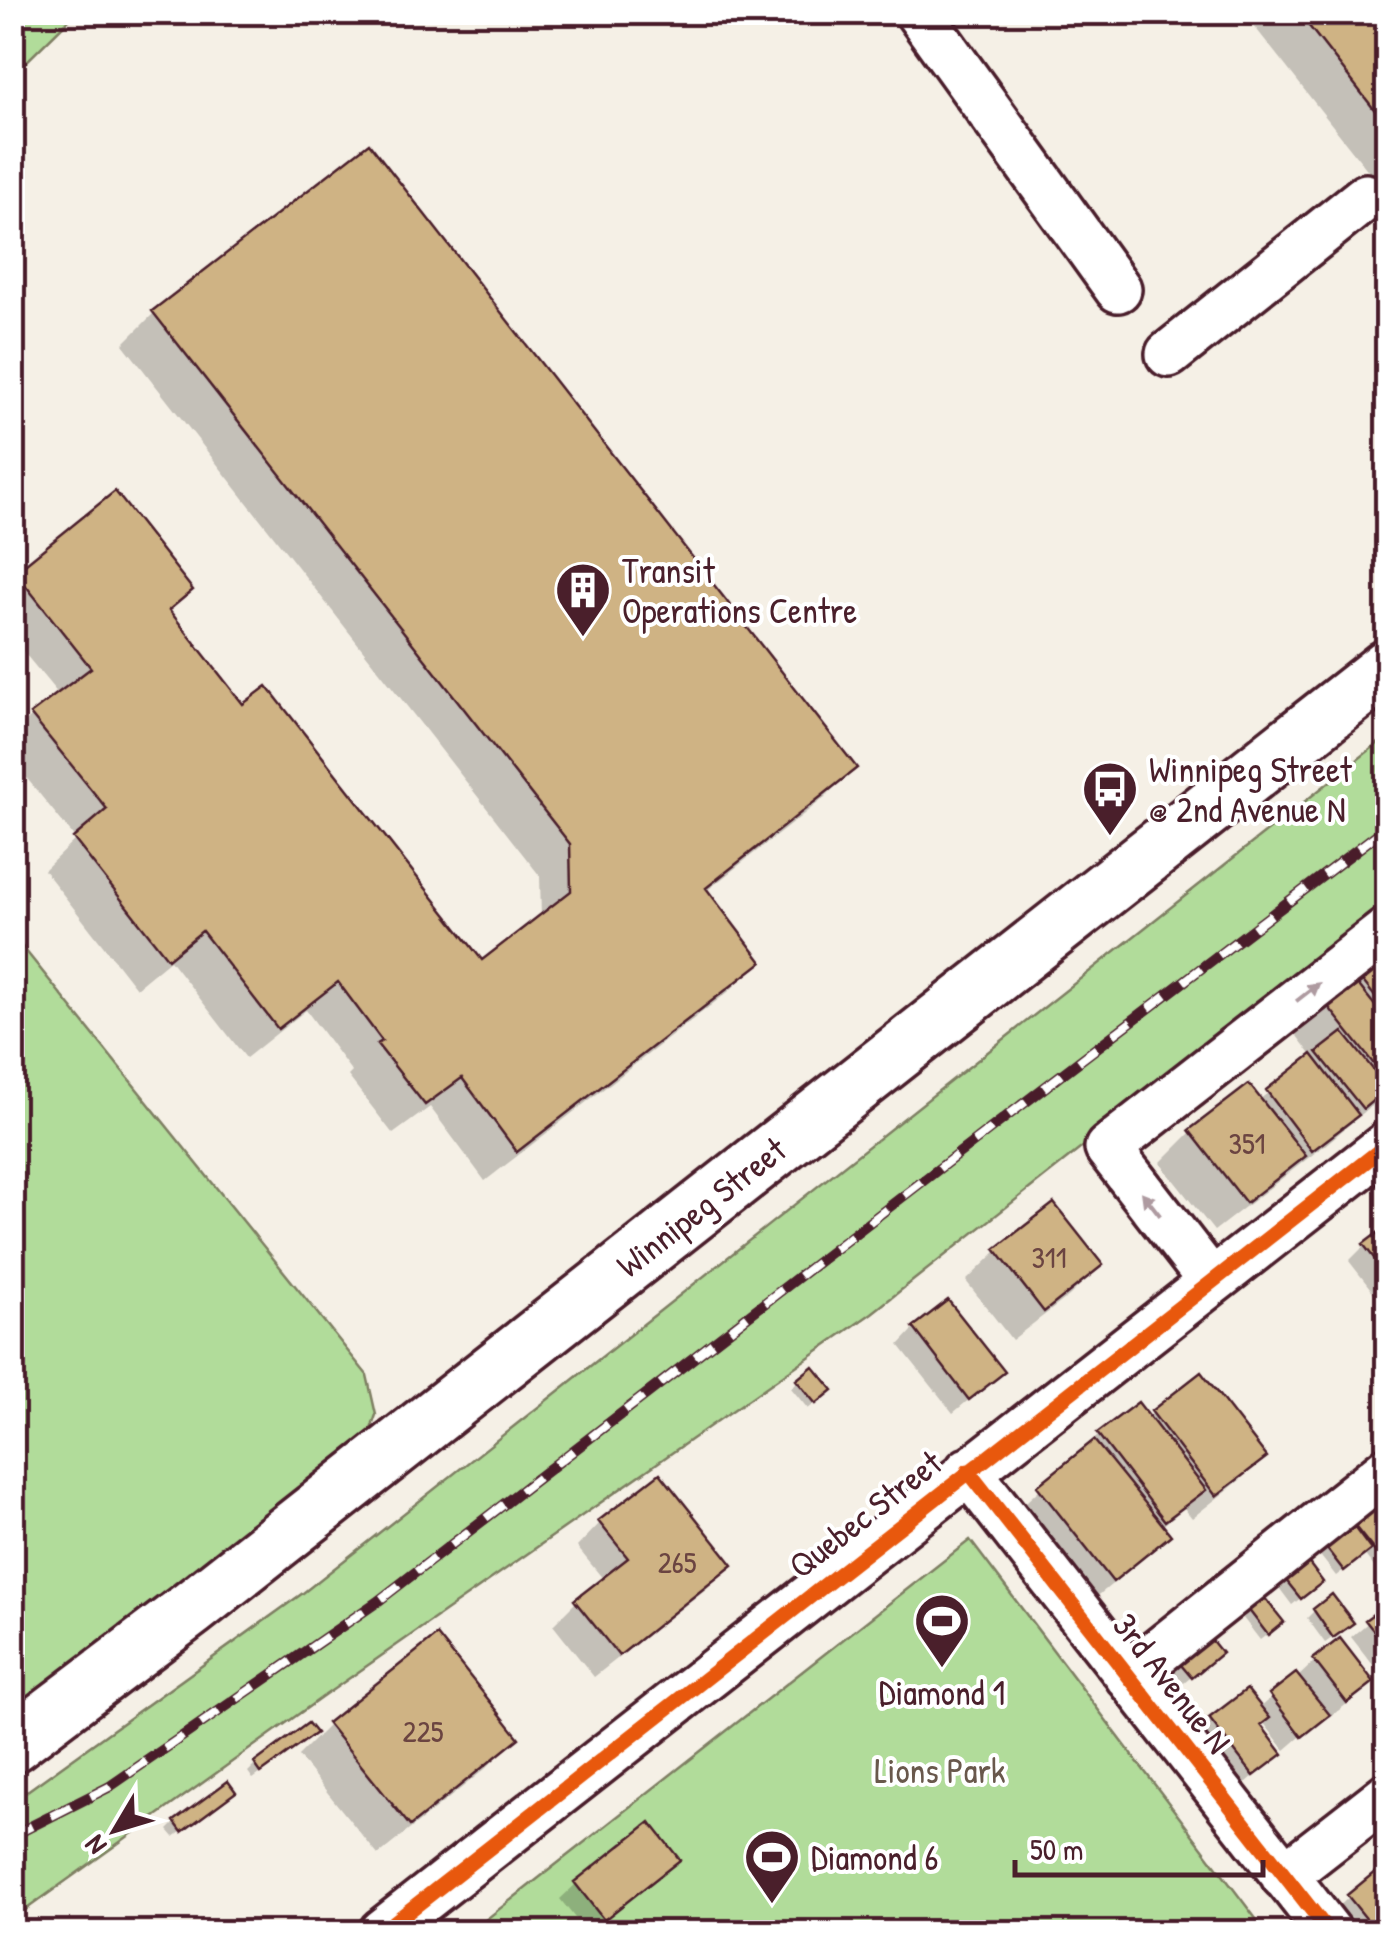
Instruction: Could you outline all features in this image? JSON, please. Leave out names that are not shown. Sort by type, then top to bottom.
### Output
[{"type":"main road","name":"Winnipeg Street","points":[[12,1744],[192,1608],[1388,667]]},
{"type":"street","points":[[918,12],[1118,289]]},
{"type":"street","points":[[1169,354],[1366,197]]},
{"type":"street","points":[[1212,1281],[1108,1148],[1388,930]]},
{"type":"street","name":"Quebec Street","points":[[382,1932],[1388,1144]]},
{"type":"street","points":[[1128,1676],[1388,1470]]},
{"type":"street","name":"3rd Avenue N","points":[[968,1471],[1329,1932]]},
{"type":"street","points":[[1284,1876],[1388,1795]]},
{"type":"green space","points":[[13,12],[76,12],[76,13],[13,75]]},
{"type":"green space","points":[[1385,738],[1387,907],[872,1313],[13,1916],[12,1802],[303,1593]]},
{"type":"green space","points":[[13,935],[367,1375],[376,1415],[366,1444],[13,1711]]},
{"type":"green space","name":"Lions Park","points":[[970,1540],[1266,1932],[470,1932]]},
{"type":"building","points":[[1298,12],[1388,12],[1388,127]]},
{"type":"building","name":"Transit Operations Centre","points":[[369,143],[857,768],[706,888],[762,962],[517,1152],[462,1078],[425,1105],[377,1044],[382,1041],[338,982],[278,1029],[202,931],[168,959],[73,838],[107,809],[30,714],[91,668],[15,572],[115,491],[193,590],[169,610],[243,704],[267,686],[482,960],[571,891],[570,844],[152,311]]},
{"type":"building","points":[[1388,952],[1388,1013],[1357,974]]},
{"type":"building","points":[[1352,977],[1388,1022],[1388,1082],[1323,1000]]},
{"type":"building","points":[[1343,1032],[1388,1088],[1363,1109],[1317,1052]]},
{"type":"building","points":[[1312,1054],[1359,1115],[1312,1151],[1266,1090]]},
{"type":"building","points":[[1249,1084],[1306,1156],[1246,1203],[1189,1130]]},
{"type":"building","points":[[1054,1203],[1103,1265],[1044,1312],[995,1249]]},
{"type":"building","points":[[1388,1225],[1388,1276],[1363,1244]]},
{"type":"building","points":[[948,1300],[1005,1372],[969,1400],[913,1327]]},
{"type":"building","points":[[813,1366],[833,1390],[816,1404],[796,1380]]},
{"type":"building","points":[[1201,1372],[1267,1457],[1216,1496],[1151,1411]]},
{"type":"building","points":[[1138,1402],[1206,1490],[1165,1521],[1097,1433]]},
{"type":"building","points":[[1094,1440],[1171,1535],[1113,1582],[1037,1486]]},
{"type":"building","points":[[660,1473],[733,1565],[619,1656],[574,1600],[628,1558],[598,1521]]},
{"type":"building","points":[[1377,1498],[1388,1511],[1388,1568],[1349,1519]]},
{"type":"building","points":[[1348,1519],[1371,1550],[1344,1571],[1320,1540]]},
{"type":"building","points":[[1299,1550],[1323,1582],[1301,1599],[1276,1568]]},
{"type":"building","points":[[1332,1594],[1354,1623],[1333,1638],[1313,1609]]},
{"type":"building","points":[[1264,1597],[1284,1622],[1268,1635],[1248,1609]]},
{"type":"building","points":[[1388,1603],[1388,1649],[1365,1620]]},
{"type":"building","points":[[1201,1627],[1222,1653],[1192,1678],[1170,1652]]},
{"type":"building","points":[[437,1635],[519,1738],[410,1826],[327,1723]]},
{"type":"building","points":[[1340,1638],[1374,1682],[1347,1703],[1313,1659]]},
{"type":"building","points":[[1296,1673],[1330,1715],[1302,1737],[1269,1694]]},
{"type":"building","points":[[1247,1689],[1270,1718],[1261,1725],[1283,1754],[1254,1776],[1209,1718]]},
{"type":"building","points":[[308,1723],[316,1733],[261,1773],[254,1763]]},
{"type":"building","points":[[228,1781],[236,1792],[182,1832],[174,1821]]},
{"type":"building","points":[[650,1822],[680,1860],[604,1920],[574,1882]]},
{"type":"building","points":[[1381,1867],[1388,1875],[1388,1932],[1377,1932],[1347,1895]]},
{"type":"railway","points":[[12,1836],[109,1787],[377,1602],[1388,826]]},
{"type":"cycle path","points":[[382,1932],[1388,1144]]},
{"type":"cycle path","points":[[968,1471],[1329,1932]]},
{"type":"place","name":"Transit Operations Centre","points":[[583,639]]},
{"type":"place","name":"Winnipeg Street @ 2nd Avenue N","points":[[1110,838]]},
{"type":"place","name":"Diamond 1","points":[[942,1670]]},
{"type":"place","name":"Diamond 6","points":[[772,1906]]}]
